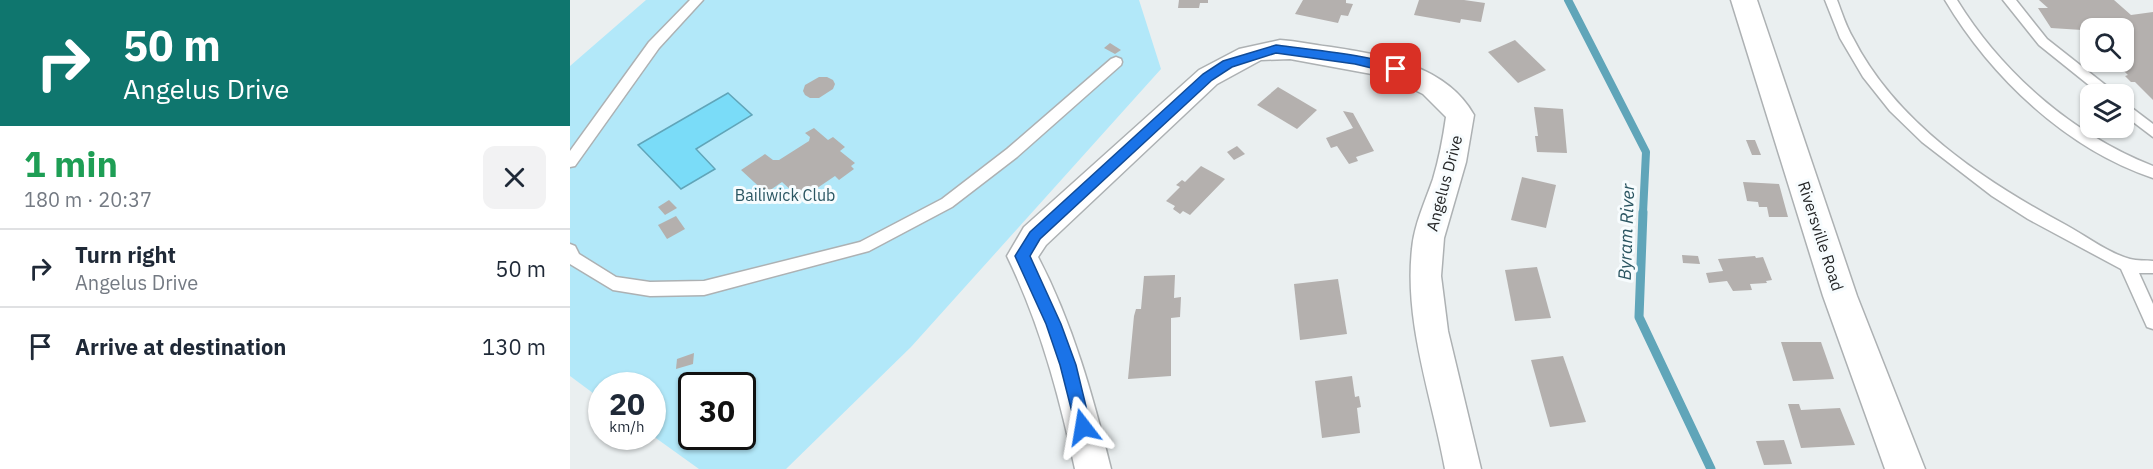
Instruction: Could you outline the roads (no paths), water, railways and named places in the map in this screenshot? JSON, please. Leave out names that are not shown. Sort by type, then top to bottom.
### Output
[{"type":"street","name":"Riversville Road","points":[[1744,0],[1840,296],[1905,469]]},
{"type":"street","name":"Angelus Drive","points":[[1093,469],[1068,365],[1050,314],[1022,256],[1035,236],[1208,77],[1227,64],[1276,49],[1355,60],[1396,69],[1442,92],[1460,115],[1450,170],[1427,247],[1428,298],[1435,345],[1456,429],[1463,469]]},
{"type":"lane","points":[[570,162],[654,45],[697,0]]},
{"type":"lane","points":[[1832,0],[1848,41],[1870,76],[1896,107],[1928,139],[2012,201],[2053,226],[2127,264],[2153,267]]},
{"type":"lane","points":[[1951,0],[1965,27],[2025,93],[2109,153],[2153,172]]},
{"type":"lane","points":[[2009,0],[2043,42],[2096,84]]},
{"type":"lane","points":[[570,250],[573,258],[613,283],[650,289],[704,288],[864,247],[947,203],[1012,153],[1116,62]]},
{"type":"lane","points":[[2134,116],[2153,132]]},
{"type":"lane","points":[[2127,264],[2153,322]]},
{"type":"waterway","name":"Byram River","points":[[1568,0],[1646,152],[1643,213]]},
{"type":"waterway","name":"Byram River","points":[[1643,212],[1639,317],[1711,469]]},
{"type":"park label","name":"Bailiwick Club","points":[[785,195]]}]
